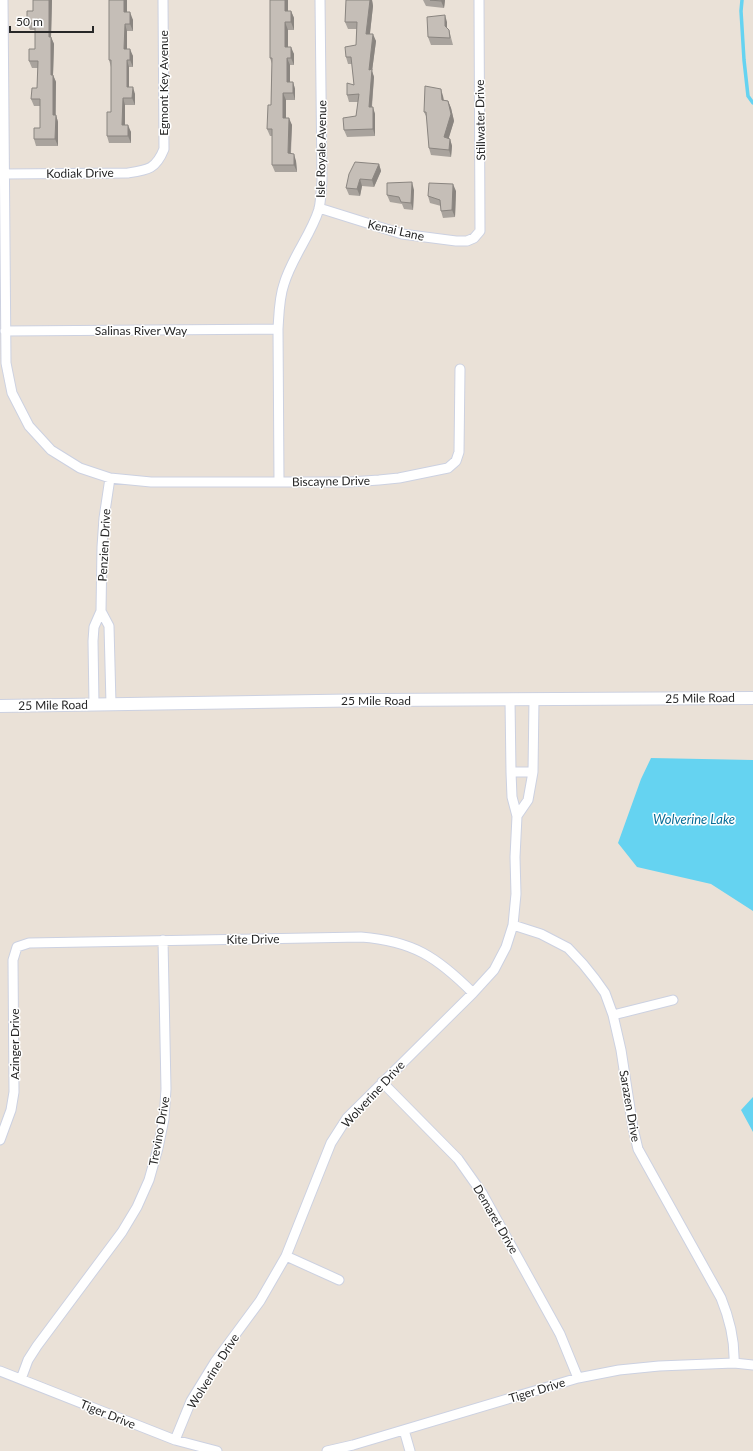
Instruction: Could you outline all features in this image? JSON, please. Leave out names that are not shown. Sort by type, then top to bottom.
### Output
[{"type":"street","name":"Biscayne Drive","points":[[3,0],[6,363],[12,393],[29,426],[51,450],[80,468],[110,478],[151,482],[350,482],[399,478],[448,468],[456,462],[459,452],[460,369]]},
{"type":"street","name":"Egmont Key Avenue","points":[[156,165],[164,149],[163,0]]},
{"type":"street","name":"Isle Royale Avenue","points":[[279,482],[279,305],[284,282],[319,208],[322,181],[323,162],[320,0]]},
{"type":"street","name":"Stillwater Drive","points":[[474,238],[480,231],[481,215],[479,0]]},
{"type":"street","name":"Kodiak Drive","points":[[4,174],[128,173],[146,170],[156,165]]},
{"type":"street","name":"Kenai Lane","points":[[319,208],[402,234],[456,241],[467,241],[474,238]]},
{"type":"street","name":"Salinas River Way","points":[[5,331],[278,329]]},
{"type":"street","name":"Penzien Drive","points":[[94,704],[93,641],[94,627],[101,611],[102,547],[104,518],[110,478]]},
{"type":"street","name":"Penzien Drive","points":[[101,611],[109,626],[111,704]]},
{"type":"street","name":"25 Mile Road","points":[[0,706],[382,700],[753,698]]},
{"type":"street","name":"Wolverine Drive","points":[[175,1440],[195,1395],[215,1362],[260,1301],[286,1256],[331,1143],[347,1118],[473,993],[494,970],[506,947],[513,925],[516,894],[515,857],[518,816],[512,797],[510,700]]},
{"type":"street","name":"Wolverine Drive","points":[[518,816],[528,800],[533,772],[534,700]]},
{"type":"street","points":[[511,772],[533,772]]},
{"type":"street","name":"Sarazen Drive","points":[[513,925],[541,934],[568,948],[596,979],[604,994],[613,1016],[621,1050],[638,1150],[728,1315],[734,1348],[734,1363]]},
{"type":"street","name":"Kite Drive","points":[[17,947],[29,943],[163,940],[361,937],[381,939],[405,945],[432,957],[453,973],[473,993]]},
{"type":"street","name":"Trevino Drive","points":[[21,1379],[28,1360],[37,1346],[122,1232],[137,1207],[150,1180],[164,1119],[166,1089],[163,940]]},
{"type":"street","name":"Azinger Drive","points":[[0,1140],[11,1110],[14,1092],[13,960],[17,947]]},
{"type":"street","points":[[613,1016],[673,1000]]},
{"type":"street","name":"Demaret Drive","points":[[382,1082],[458,1159],[482,1193],[560,1334],[578,1378]]},
{"type":"street","points":[[286,1256],[339,1280]]},
{"type":"street","name":"Tiger Drive","points":[[327,1451],[353,1445],[578,1378],[619,1370],[659,1366],[734,1363],[753,1365]]},
{"type":"street","name":"Tiger Drive","points":[[0,1371],[175,1440],[217,1451]]},
{"type":"street","points":[[404,1430],[410,1451]]},
{"type":"water","name":"Wolverine Lake","points":[[651,758],[753,760],[753,911],[711,884],[637,867],[618,843],[641,779]]},
{"type":"water","points":[[753,1097],[753,1132],[741,1110]]},
{"type":"building","points":[[33,0],[49,0],[51,75],[53,75],[53,115],[56,115],[55,139],[34,139],[34,128],[40,128],[40,99],[31,99],[32,88],[37,88],[38,61],[29,61],[29,49],[35,49],[35,23],[27,23],[27,11],[33,11]]},
{"type":"building","points":[[109,0],[124,0],[124,12],[130,12],[130,24],[125,24],[124,49],[130,49],[130,60],[127,60],[127,87],[133,87],[132,98],[123,98],[122,125],[128,125],[128,136],[107,136],[107,112],[111,112]]},
{"type":"building","points":[[270,0],[285,0],[285,11],[291,11],[291,22],[285,22],[285,47],[291,47],[291,58],[287,58],[287,82],[293,82],[293,93],[283,93],[283,118],[289,118],[288,153],[294,154],[294,165],[272,165],[272,129],[267,129],[268,105],[271,105],[272,58],[270,58]]},
{"type":"building","points":[[346,0],[370,0],[366,34],[373,34],[369,70],[372,69],[369,107],[373,107],[373,129],[344,130],[343,118],[356,116],[359,94],[347,95],[347,83],[354,85],[351,57],[346,57],[345,47],[356,45],[357,22],[345,22]]},
{"type":"building","points":[[445,15],[445,26],[449,30],[450,38],[428,37],[427,17]]},
{"type":"building","points":[[425,86],[441,89],[442,100],[448,101],[451,114],[444,137],[450,139],[449,150],[429,148],[426,112],[424,112]]},
{"type":"building","points":[[355,162],[379,164],[372,180],[360,179],[357,189],[346,188],[349,174]]},
{"type":"building","points":[[412,182],[411,203],[401,202],[399,197],[387,195],[387,183]]},
{"type":"building","points":[[429,183],[453,184],[452,210],[441,211],[440,200],[428,196]]},
{"type":"waterway","points":[[742,0],[741,11],[744,60],[748,96],[753,103]]}]
